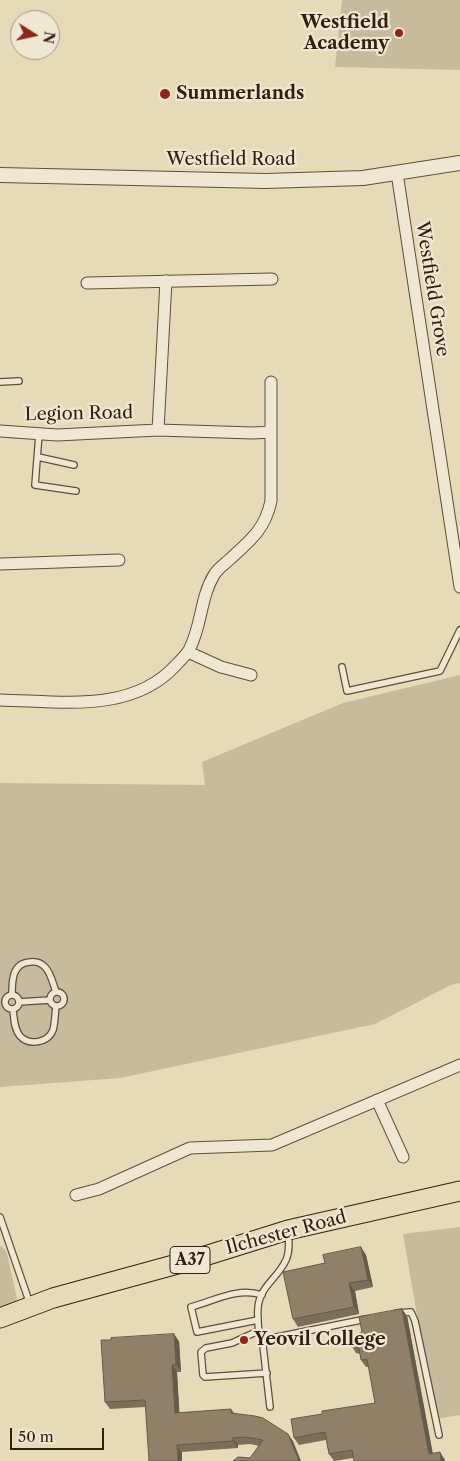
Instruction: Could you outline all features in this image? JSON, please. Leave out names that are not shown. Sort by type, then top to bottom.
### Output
[{"type":"highway","name":"Ilchester Road","points":[[0,1318],[30,1306],[288,1230],[460,1191]]},
{"type":"street","name":"Westfield Road","points":[[0,175],[266,181],[363,178],[460,163]]},
{"type":"street","name":"Westfield Grove","points":[[397,173],[460,587]]},
{"type":"street","points":[[87,283],[272,279]]},
{"type":"street","name":"Legion Road","points":[[158,430],[166,281]]},
{"type":"street","points":[[0,700],[89,702],[116,698],[140,691],[166,676],[188,652],[196,635],[208,586],[216,572],[259,531],[268,517],[271,501],[271,382]]},
{"type":"street","name":"Legion Road","points":[[0,431],[57,435],[158,430],[270,432]]},
{"type":"street","points":[[0,564],[118,560]]},
{"type":"street","points":[[188,652],[221,667],[251,675]]},
{"type":"street","points":[[76,1195],[99,1189],[190,1148],[272,1145],[460,1064]]},
{"type":"street","points":[[377,1100],[403,1157]]},
{"type":"lane","points":[[0,382],[19,381]]},
{"type":"lane","points":[[39,434],[35,485],[76,491]]},
{"type":"lane","points":[[38,457],[74,465]]},
{"type":"lane","points":[[342,667],[347,691],[440,671],[460,630]]},
{"type":"lane","points":[[12,995],[13,973],[17,968],[28,962],[34,962],[46,967],[56,992]]},
{"type":"lane","points":[[50,1000],[56,992]]},
{"type":"lane","points":[[56,992],[60,992],[65,998],[62,1004],[56,1006]]},
{"type":"lane","points":[[12,995],[17,997],[20,1002]]},
{"type":"lane","points":[[12,995],[3,1004],[13,1010],[18,1008],[20,1002]]},
{"type":"lane","points":[[20,1002],[50,1000]]},
{"type":"lane","points":[[50,1000],[56,1006]]},
{"type":"lane","points":[[13,1010],[20,1036],[25,1040],[37,1042],[44,1040],[52,1031],[56,1006]]},
{"type":"lane","points":[[0,1218],[2,1233],[30,1306]]},
{"type":"lane","points":[[270,1407],[262,1337],[258,1331],[258,1308],[268,1284],[286,1261],[289,1250],[288,1230]]},
{"type":"lane","points":[[258,1320],[197,1332],[191,1307],[212,1301],[224,1295],[250,1292],[262,1295]]},
{"type":"lane","points":[[394,1313],[411,1312],[415,1321],[439,1435]]},
{"type":"lane","points":[[262,1337],[272,1338],[375,1317]]},
{"type":"lane","points":[[258,1331],[232,1343],[206,1348],[201,1352],[203,1375],[205,1377],[267,1373]]},
{"type":"shaded area","name":"Westfield Academy","points":[[342,0],[460,0],[460,70],[335,67]]},
{"type":"shaded area","points":[[460,675],[460,983],[451,985],[375,1024],[120,1078],[0,1087],[0,783],[205,785],[202,762],[343,703]]},
{"type":"shaded area","points":[[460,1227],[460,1415],[435,1419],[403,1234]]},
{"type":"shaded area","points":[[2,1246],[7,1253],[17,1299],[15,1304],[0,1311],[0,1247]]},
{"type":"building","points":[[361,1247],[368,1280],[349,1283],[354,1307],[293,1319],[283,1272],[325,1263],[323,1255]]},
{"type":"building","points":[[402,1309],[429,1454],[440,1452],[441,1461],[354,1461],[352,1450],[329,1454],[325,1432],[294,1438],[291,1419],[322,1414],[322,1411],[375,1403],[367,1359],[361,1360],[359,1348],[351,1345],[351,1337],[362,1332],[359,1317]]},
{"type":"building","points":[[174,1334],[176,1364],[172,1365],[175,1413],[231,1409],[231,1413],[263,1418],[288,1434],[298,1461],[233,1461],[238,1457],[250,1458],[263,1440],[245,1437],[233,1438],[233,1441],[177,1445],[178,1461],[149,1461],[145,1400],[105,1402],[101,1340]]},
{"type":"place","name":"Westfield Academy","points":[[399,33]]},
{"type":"place","name":"Summerlands","points":[[165,94]]},
{"type":"place","name":"Yeovil College","points":[[244,1340]]}]
